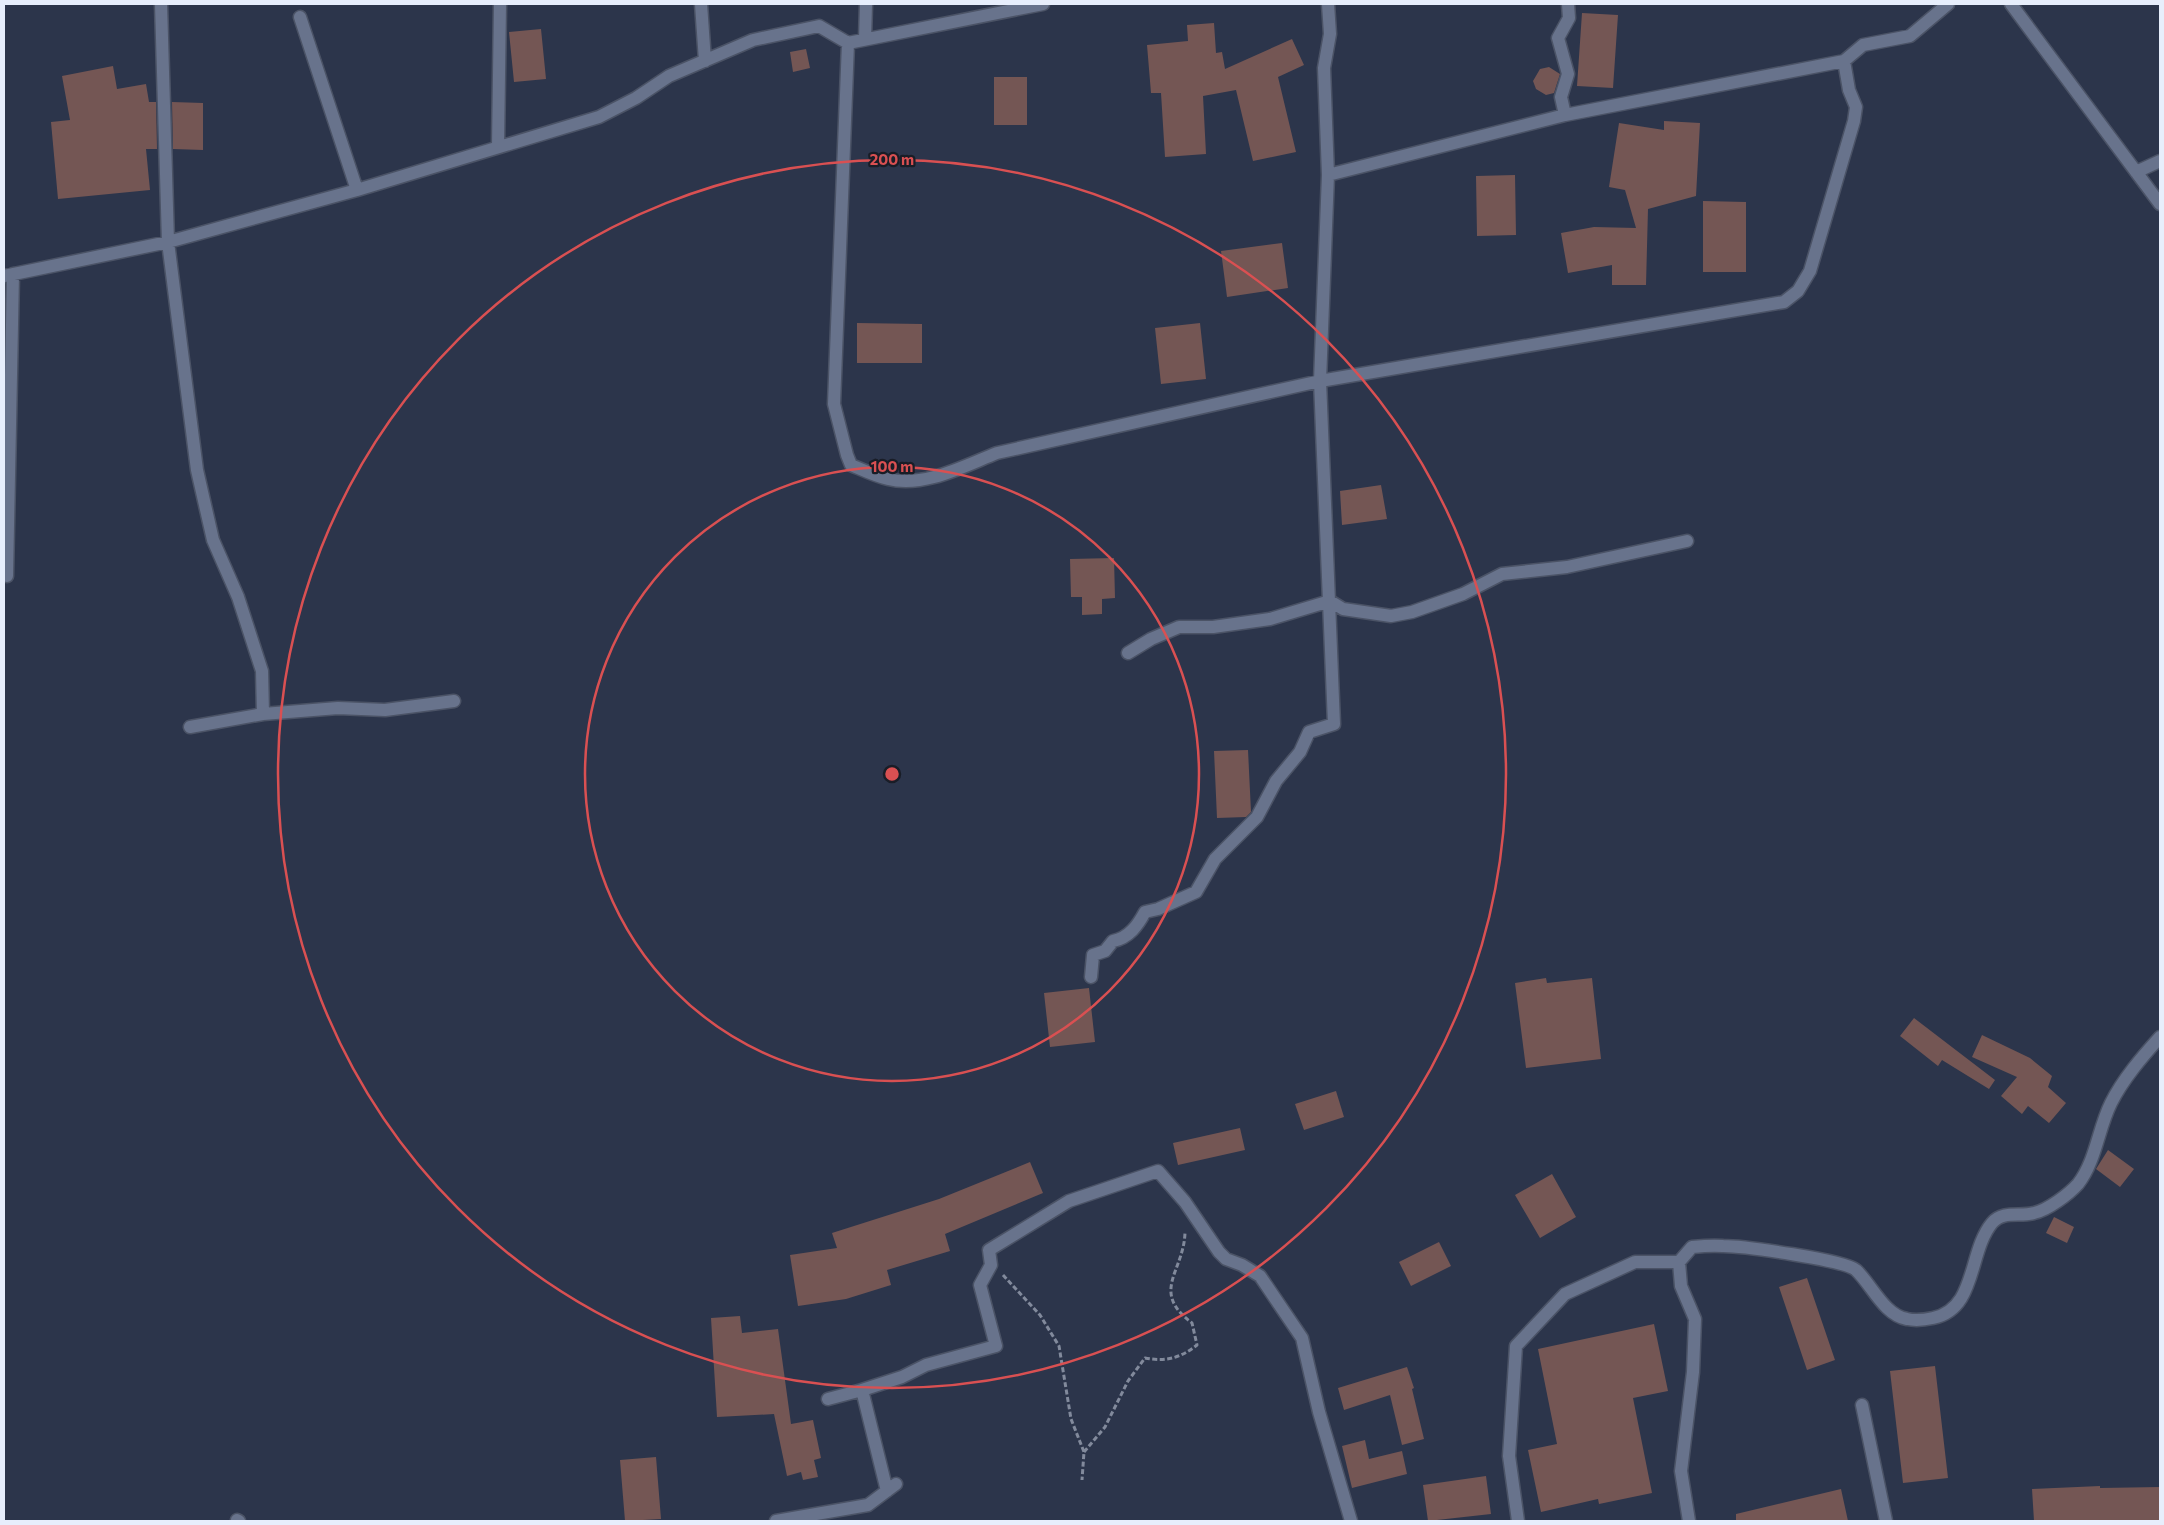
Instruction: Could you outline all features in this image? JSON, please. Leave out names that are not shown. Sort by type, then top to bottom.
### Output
[{"type":"street","points":[[161,4],[168,242],[197,470],[213,540],[238,597],[262,671],[263,714]]},
{"type":"street","points":[[498,146],[500,4]]},
{"type":"street","points":[[701,4],[705,61]]},
{"type":"street","points":[[865,39],[866,4]]},
{"type":"street","points":[[7,576],[8,275],[168,242],[357,190],[599,117],[636,98],[669,76],[753,40],[820,26],[848,42],[1043,4]]},
{"type":"street","points":[[1091,976],[1093,955],[1105,951],[1113,941],[1124,939],[1139,923],[1145,912],[1158,909],[1196,892],[1215,859],[1257,817],[1276,781],[1300,752],[1309,732],[1334,724],[1320,381],[1328,175],[1324,68],[1330,34],[1328,4]]},
{"type":"street","points":[[1565,115],[1561,97],[1568,74],[1558,38],[1569,18],[1568,4]]},
{"type":"street","points":[[1328,175],[1565,115],[1844,61],[1863,45],[1910,36],[1948,4]]},
{"type":"street","points":[[2011,4],[2160,204]]},
{"type":"street","points":[[300,17],[357,190]]},
{"type":"street","points":[[848,42],[834,404],[847,455],[852,465],[889,480],[915,480],[952,471],[997,453],[1320,381],[1784,302],[1798,291],[1810,271],[1854,121],[1856,107],[1849,90],[1844,61]]},
{"type":"street","points":[[2136,172],[2160,161]]},
{"type":"street","points":[[1330,601],[1342,609],[1390,616],[1412,612],[1463,594],[1502,574],[1567,568],[1687,541]]},
{"type":"street","points":[[1128,653],[1151,638],[1179,627],[1212,627],[1270,619],[1330,601]]},
{"type":"street","points":[[190,727],[263,714],[338,708],[385,710],[454,701]]},
{"type":"street","points":[[1689,1521],[1681,1471],[1693,1372],[1696,1319],[1681,1286],[1679,1262],[1692,1247],[1724,1246],[1835,1262],[1855,1269],[1885,1304],[1905,1319],[1920,1321],[1940,1317],[1952,1311],[1962,1299],[1984,1235],[1992,1222],[2003,1216],[2034,1214],[2077,1185],[2086,1172],[2110,1104],[2137,1064],[2160,1037]]},
{"type":"street","points":[[828,1399],[902,1377],[926,1365],[996,1346],[980,1285],[991,1265],[989,1250],[1069,1201],[1158,1172],[1186,1202],[1219,1252],[1226,1259],[1242,1265],[1260,1276],[1302,1338],[1319,1412],[1351,1521]]},
{"type":"street","points":[[1518,1521],[1509,1456],[1516,1346],[1565,1294],[1635,1262],[1679,1262]]},
{"type":"street","points":[[776,1521],[868,1505],[891,1488],[862,1390]]},
{"type":"street","points":[[1862,1405],[1886,1521]]},
{"type":"path","points":[[1084,1452],[1105,1427],[1128,1381],[1145,1358],[1160,1362],[1188,1352],[1197,1345],[1192,1323],[1180,1314],[1171,1301],[1173,1280],[1185,1240],[1186,1202]]},
{"type":"path","points":[[991,1265],[1040,1315],[1059,1346],[1071,1418],[1084,1452],[1082,1480]]},
{"type":"building","points":[[1582,13],[1618,15],[1613,88],[1577,86]]},
{"type":"building","points":[[1214,23],[1216,53],[1222,52],[1225,69],[1292,39],[1304,65],[1278,77],[1296,152],[1253,161],[1236,90],[1203,96],[1206,154],[1165,157],[1161,93],[1151,93],[1147,45],[1188,41],[1187,25]]},
{"type":"building","points":[[541,29],[546,79],[514,82],[509,32]]},
{"type":"building","points":[[806,49],[810,68],[793,72],[790,52]]},
{"type":"building","points":[[113,66],[117,89],[146,84],[149,102],[156,102],[157,149],[146,149],[150,190],[58,199],[51,122],[70,120],[62,76]]},
{"type":"building","points":[[1549,67],[1560,74],[1554,93],[1546,95],[1536,89],[1533,81],[1540,69]]},
{"type":"building","points":[[994,77],[1027,77],[1027,125],[994,125]]},
{"type":"building","points":[[172,102],[203,103],[203,150],[173,149]]},
{"type":"building","points":[[1664,121],[1700,123],[1696,196],[1648,209],[1646,285],[1612,285],[1612,265],[1568,273],[1561,233],[1594,227],[1636,228],[1625,190],[1609,187],[1619,123],[1664,130]]},
{"type":"building","points":[[1515,175],[1516,235],[1477,236],[1476,176]]},
{"type":"building","points":[[1703,201],[1746,202],[1746,272],[1703,272]]},
{"type":"building","points":[[1282,243],[1288,288],[1227,297],[1221,251]]},
{"type":"building","points":[[857,323],[922,324],[922,363],[857,363]]},
{"type":"building","points":[[1200,323],[1206,379],[1161,384],[1155,328]]},
{"type":"building","points":[[1381,485],[1387,519],[1342,525],[1340,491]]},
{"type":"building","points":[[1114,558],[1115,598],[1102,599],[1102,614],[1082,615],[1082,597],[1071,597],[1070,559]]},
{"type":"building","points":[[1248,750],[1251,812],[1246,817],[1217,818],[1214,751]]},
{"type":"building","points":[[1546,978],[1547,983],[1592,978],[1601,1059],[1526,1068],[1515,983]]},
{"type":"building","points":[[1089,988],[1095,1042],[1050,1047],[1044,993]]},
{"type":"building","points":[[1914,1018],[1995,1080],[1989,1089],[1942,1060],[1938,1066],[1900,1036]]},
{"type":"building","points":[[1982,1035],[2030,1058],[2052,1076],[2048,1087],[2066,1103],[2049,1123],[2028,1106],[2022,1114],[2001,1096],[2017,1077],[1972,1057]]},
{"type":"building","points":[[1336,1091],[1344,1117],[1304,1130],[1295,1104]]},
{"type":"building","points":[[1240,1128],[1245,1150],[1178,1165],[1173,1143]]},
{"type":"building","points":[[2108,1150],[2134,1169],[2120,1187],[2096,1169]]},
{"type":"building","points":[[1030,1162],[1043,1193],[945,1234],[950,1251],[887,1270],[891,1285],[846,1299],[798,1306],[790,1255],[837,1248],[832,1233],[939,1199]]},
{"type":"building","points":[[1552,1174],[1576,1217],[1540,1238],[1515,1195]]},
{"type":"building","points":[[2054,1217],[2074,1227],[2067,1243],[2046,1233]]},
{"type":"building","points":[[1439,1242],[1451,1266],[1411,1286],[1399,1262]]},
{"type":"building","points":[[1807,1278],[1835,1360],[1807,1370],[1779,1287]]},
{"type":"building","points":[[740,1316],[742,1333],[778,1329],[791,1424],[813,1420],[821,1458],[814,1460],[818,1477],[803,1480],[801,1472],[787,1476],[774,1414],[717,1417],[711,1318]]},
{"type":"building","points":[[1654,1324],[1668,1391],[1633,1398],[1652,1493],[1599,1504],[1598,1499],[1541,1512],[1528,1450],[1557,1444],[1538,1349]]},
{"type":"building","points":[[1935,1366],[1948,1478],[1903,1483],[1890,1371]]},
{"type":"building","points":[[1407,1367],[1414,1388],[1412,1389],[1424,1439],[1402,1445],[1390,1395],[1344,1410],[1338,1388]]},
{"type":"building","points":[[1365,1440],[1369,1459],[1402,1451],[1407,1474],[1352,1488],[1342,1446]]},
{"type":"building","points":[[656,1457],[661,1519],[625,1521],[620,1460]]},
{"type":"building","points":[[1486,1476],[1491,1514],[1428,1521],[1423,1485]]},
{"type":"building","points":[[2100,1486],[2100,1488],[2160,1487],[2160,1521],[2034,1521],[2032,1489]]},
{"type":"building","points":[[1841,1489],[1848,1521],[1736,1521],[1736,1514]]}]
